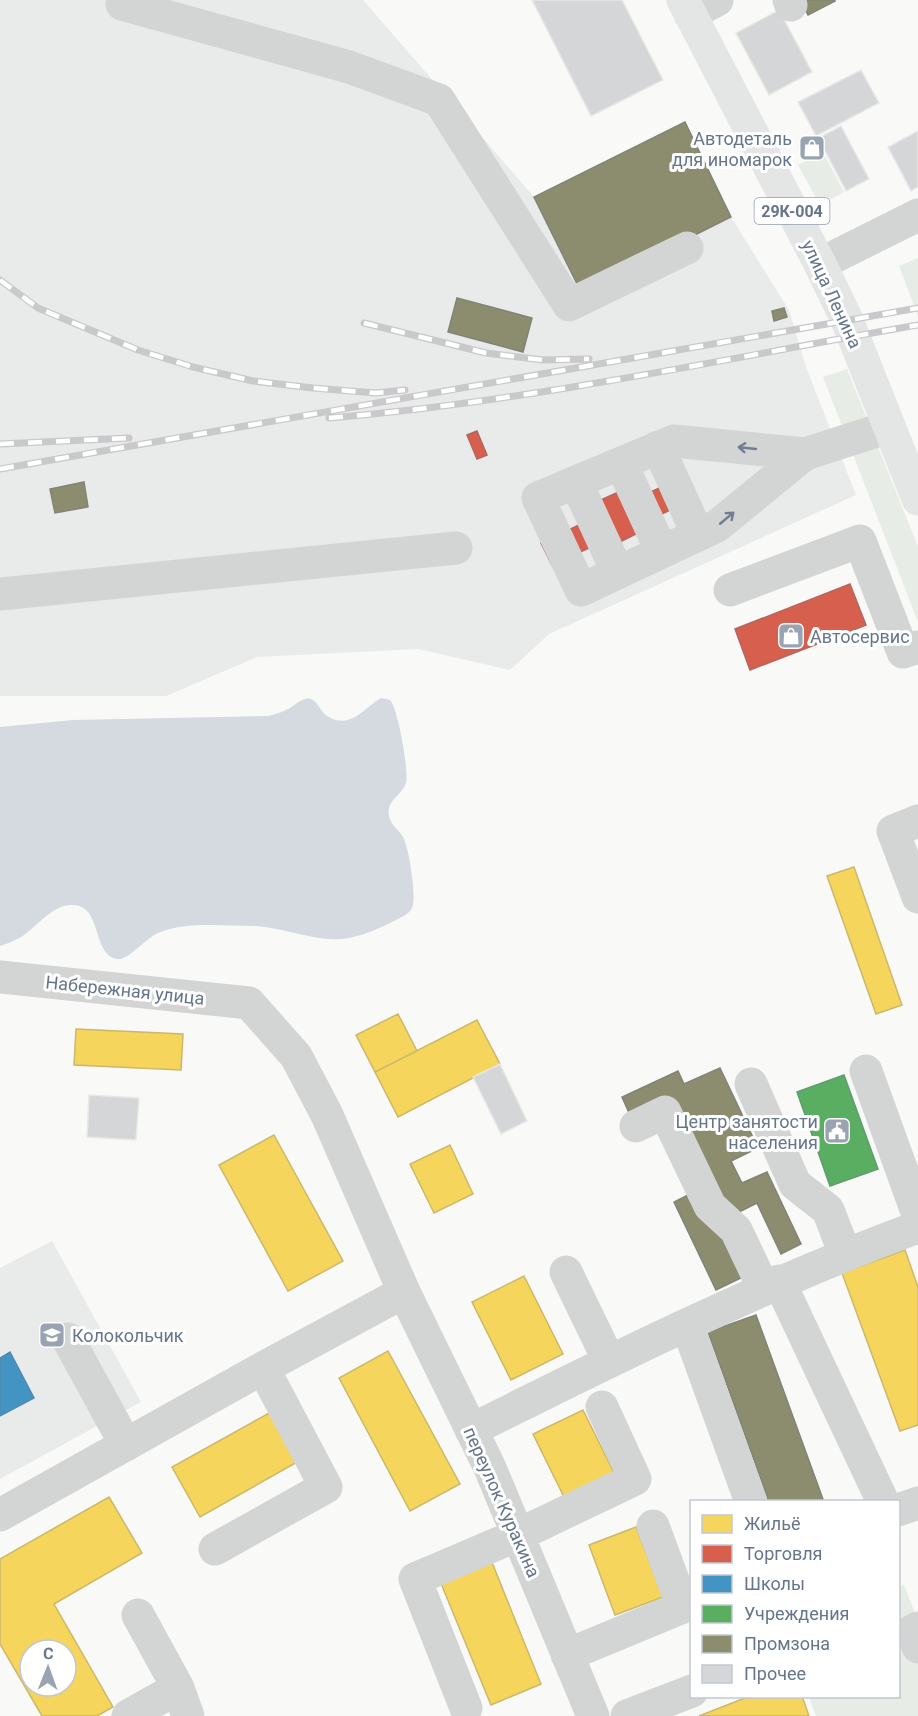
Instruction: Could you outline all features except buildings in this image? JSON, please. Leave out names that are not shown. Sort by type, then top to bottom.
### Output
[{"type":"main road","name":"улица Ленина","points":[[696,5],[854,336],[918,499]]},
{"type":"street","points":[[112,1],[349,67],[439,100],[569,305],[687,248]]},
{"type":"street","points":[[820,264],[918,216]]},
{"type":"street","points":[[805,454],[674,441],[538,498],[581,590],[717,526],[805,454],[889,427]]},
{"type":"street","points":[[639,455],[680,544]]},
{"type":"street","points":[[730,590],[860,541],[903,652],[918,647]]},
{"type":"street","points":[[0,594],[456,548]]},
{"type":"street","points":[[918,821],[893,831],[918,897]]},
{"type":"street","name":"Набережная улица","points":[[0,977],[249,1003]]},
{"type":"street","name":"переулок Куракина","points":[[249,1003],[296,1056],[327,1115],[404,1292],[490,1468],[593,1716]]},
{"type":"street","points":[[866,1071],[918,1215]]},
{"type":"street","points":[[751,1084],[795,1184],[828,1210],[845,1254]]},
{"type":"street","points":[[636,1126],[665,1113],[710,1206],[736,1230],[771,1285],[882,1500]]},
{"type":"street","points":[[471,1430],[609,1361],[771,1285],[918,1227]]},
{"type":"street","points":[[566,1272],[609,1361]]},
{"type":"street","points":[[0,1515],[404,1292]]},
{"type":"street","points":[[687,1324],[750,1500]]},
{"type":"street","points":[[68,1339],[126,1445]]},
{"type":"street","points":[[215,1549],[326,1488],[263,1368]]},
{"type":"street","points":[[466,1708],[415,1579],[518,1535],[635,1479],[602,1407]]},
{"type":"street","points":[[900,1509],[918,1503]]},
{"type":"street","points":[[567,1655],[683,1607],[653,1526]]},
{"type":"street","points":[[128,1716],[183,1702],[138,1616]]},
{"type":"street","points":[[918,1628],[912,1631],[918,1647]]},
{"type":"street","points":[[627,1716],[690,1692]]},
{"type":"shaded area","points":[[0,0],[363,0],[534,197],[685,122],[731,217],[789,310],[806,367],[856,495],[549,634],[510,670],[418,649],[257,657],[166,696],[0,696]]},
{"type":"shaded area","points":[[823,152],[844,192],[820,205],[798,165]]},
{"type":"shaded area","points":[[918,258],[918,316],[899,266]]},
{"type":"shaded area","points":[[847,369],[918,547],[918,622],[823,377]]},
{"type":"shaded area","points":[[308,698],[316,702],[327,716],[343,721],[357,716],[381,698],[390,700],[393,705],[406,766],[406,783],[392,802],[388,812],[391,821],[403,837],[410,862],[413,903],[406,915],[368,933],[337,939],[253,926],[181,927],[158,933],[132,953],[117,959],[103,948],[88,911],[80,906],[70,905],[56,909],[21,937],[0,946],[0,727],[73,720],[268,716],[289,709]]},
{"type":"shaded area","name":"Колокольчик","points":[[52,1241],[141,1402],[0,1479],[0,1268]]},
{"type":"shaded area","points":[[904,1585],[918,1621],[918,1716],[816,1716],[809,1698],[900,1698],[900,1587]]},
{"type":"railway","points":[[0,280],[38,308],[138,350],[193,367],[253,381],[313,388],[376,393],[405,390]]},
{"type":"railway","points":[[0,469],[918,308]]},
{"type":"railway","points":[[364,323],[486,353],[543,360],[589,359]]},
{"type":"railway","points":[[329,418],[403,411],[551,391],[918,325]]},
{"type":"railway","points":[[0,444],[129,438]]},
{"type":"place","name":"Автодеталь для иномарок","points":[[812,148]]},
{"type":"place","name":"Автосервис","points":[[791,636]]},
{"type":"place","name":"Центр занятости населения","points":[[837,1131]]},
{"type":"place","name":"Колокольчик","points":[[52,1335]]}]
